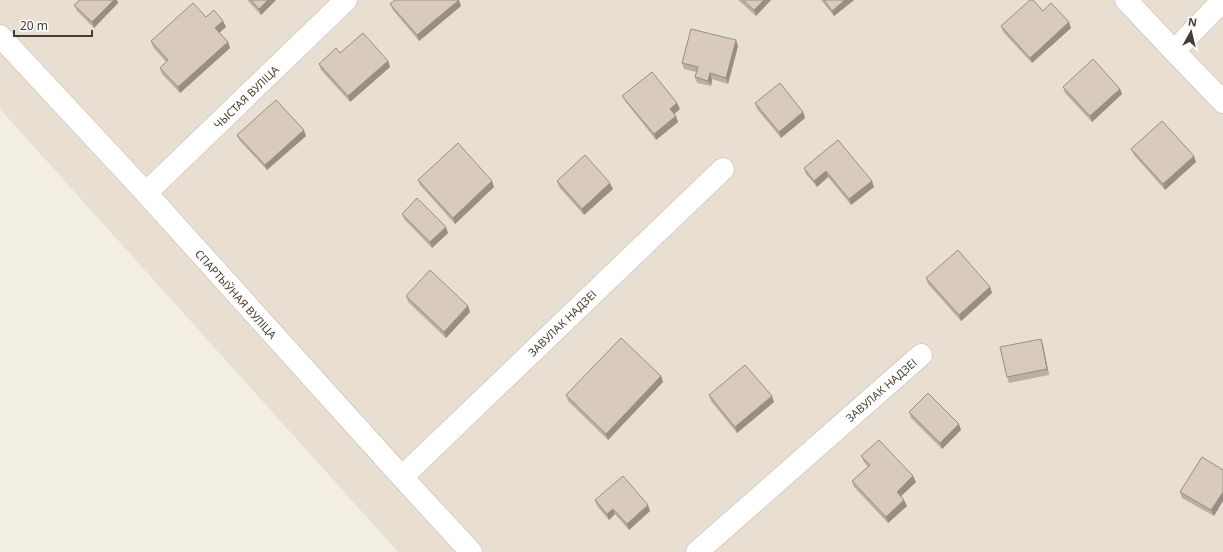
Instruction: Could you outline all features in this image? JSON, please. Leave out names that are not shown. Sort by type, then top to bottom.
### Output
[{"type":"street","name":"ЧЫСТАЯ ВУЛІЦА","points":[[146,193],[346,0]]},
{"type":"street","points":[[1126,0],[1223,102]]},
{"type":"street","points":[[1174,52],[1223,0]]},
{"type":"street","name":"СПАРТЫЎНАЯ ВУЛІЦА","points":[[0,36],[146,193],[471,552]]},
{"type":"street","name":"ЗАВУЛАК НАДЗЕІ","points":[[402,477],[723,169]]},
{"type":"street","name":"ЗАВУЛАК НАДЗЕІ","points":[[697,552],[921,356]]},
{"type":"shaded area","points":[[0,0],[1223,0],[1223,552],[398,552],[0,109]]},
{"type":"building","points":[[80,0],[114,0],[92,22],[74,5]]},
{"type":"building","points":[[251,0],[268,0],[259,9]]},
{"type":"building","points":[[395,0],[459,0],[417,35],[390,4]]},
{"type":"building","points":[[743,0],[764,0],[754,10]]},
{"type":"building","points":[[824,0],[845,0],[832,11]]},
{"type":"building","points":[[1030,0],[1033,0],[1043,11],[1051,3],[1069,22],[1030,58],[1001,26]]},
{"type":"building","points":[[193,3],[206,17],[214,10],[223,21],[215,28],[228,42],[178,87],[160,68],[168,60],[151,41]]},
{"type":"building","points":[[691,29],[736,40],[726,78],[710,73],[708,81],[695,77],[698,67],[682,63]]},
{"type":"building","points":[[363,33],[388,61],[348,96],[319,64],[336,48],[340,53]]},
{"type":"building","points":[[1093,59],[1120,89],[1090,116],[1063,87]]},
{"type":"building","points":[[652,72],[677,103],[670,109],[676,116],[654,134],[622,96]]},
{"type":"building","points":[[780,83],[803,112],[779,132],[755,103]]},
{"type":"building","points":[[276,100],[304,130],[265,165],[237,135]]},
{"type":"building","points":[[1162,121],[1194,156],[1163,184],[1131,149]]},
{"type":"building","points":[[838,140],[872,181],[849,199],[826,171],[814,181],[804,168]]},
{"type":"building","points":[[458,143],[492,181],[453,218],[418,180]]},
{"type":"building","points":[[585,155],[610,183],[582,209],[557,181]]},
{"type":"building","points":[[417,198],[446,227],[430,242],[402,214]]},
{"type":"building","points":[[958,250],[990,287],[959,315],[926,278]]},
{"type":"building","points":[[430,270],[468,306],[444,332],[406,296]]},
{"type":"building","points":[[621,338],[661,376],[606,434],[566,395]]},
{"type":"building","points":[[1041,339],[1047,369],[1007,377],[1000,347]]},
{"type":"building","points":[[745,365],[772,396],[735,427],[709,395]]},
{"type":"building","points":[[928,393],[959,424],[940,443],[909,412]]},
{"type":"building","points":[[879,440],[913,476],[897,492],[904,500],[886,517],[852,481],[870,465],[861,456]]},
{"type":"building","points":[[1202,457],[1223,470],[1223,492],[1211,510],[1180,492]]},
{"type":"building","points":[[623,476],[648,505],[627,524],[613,509],[607,514],[595,500]]}]
